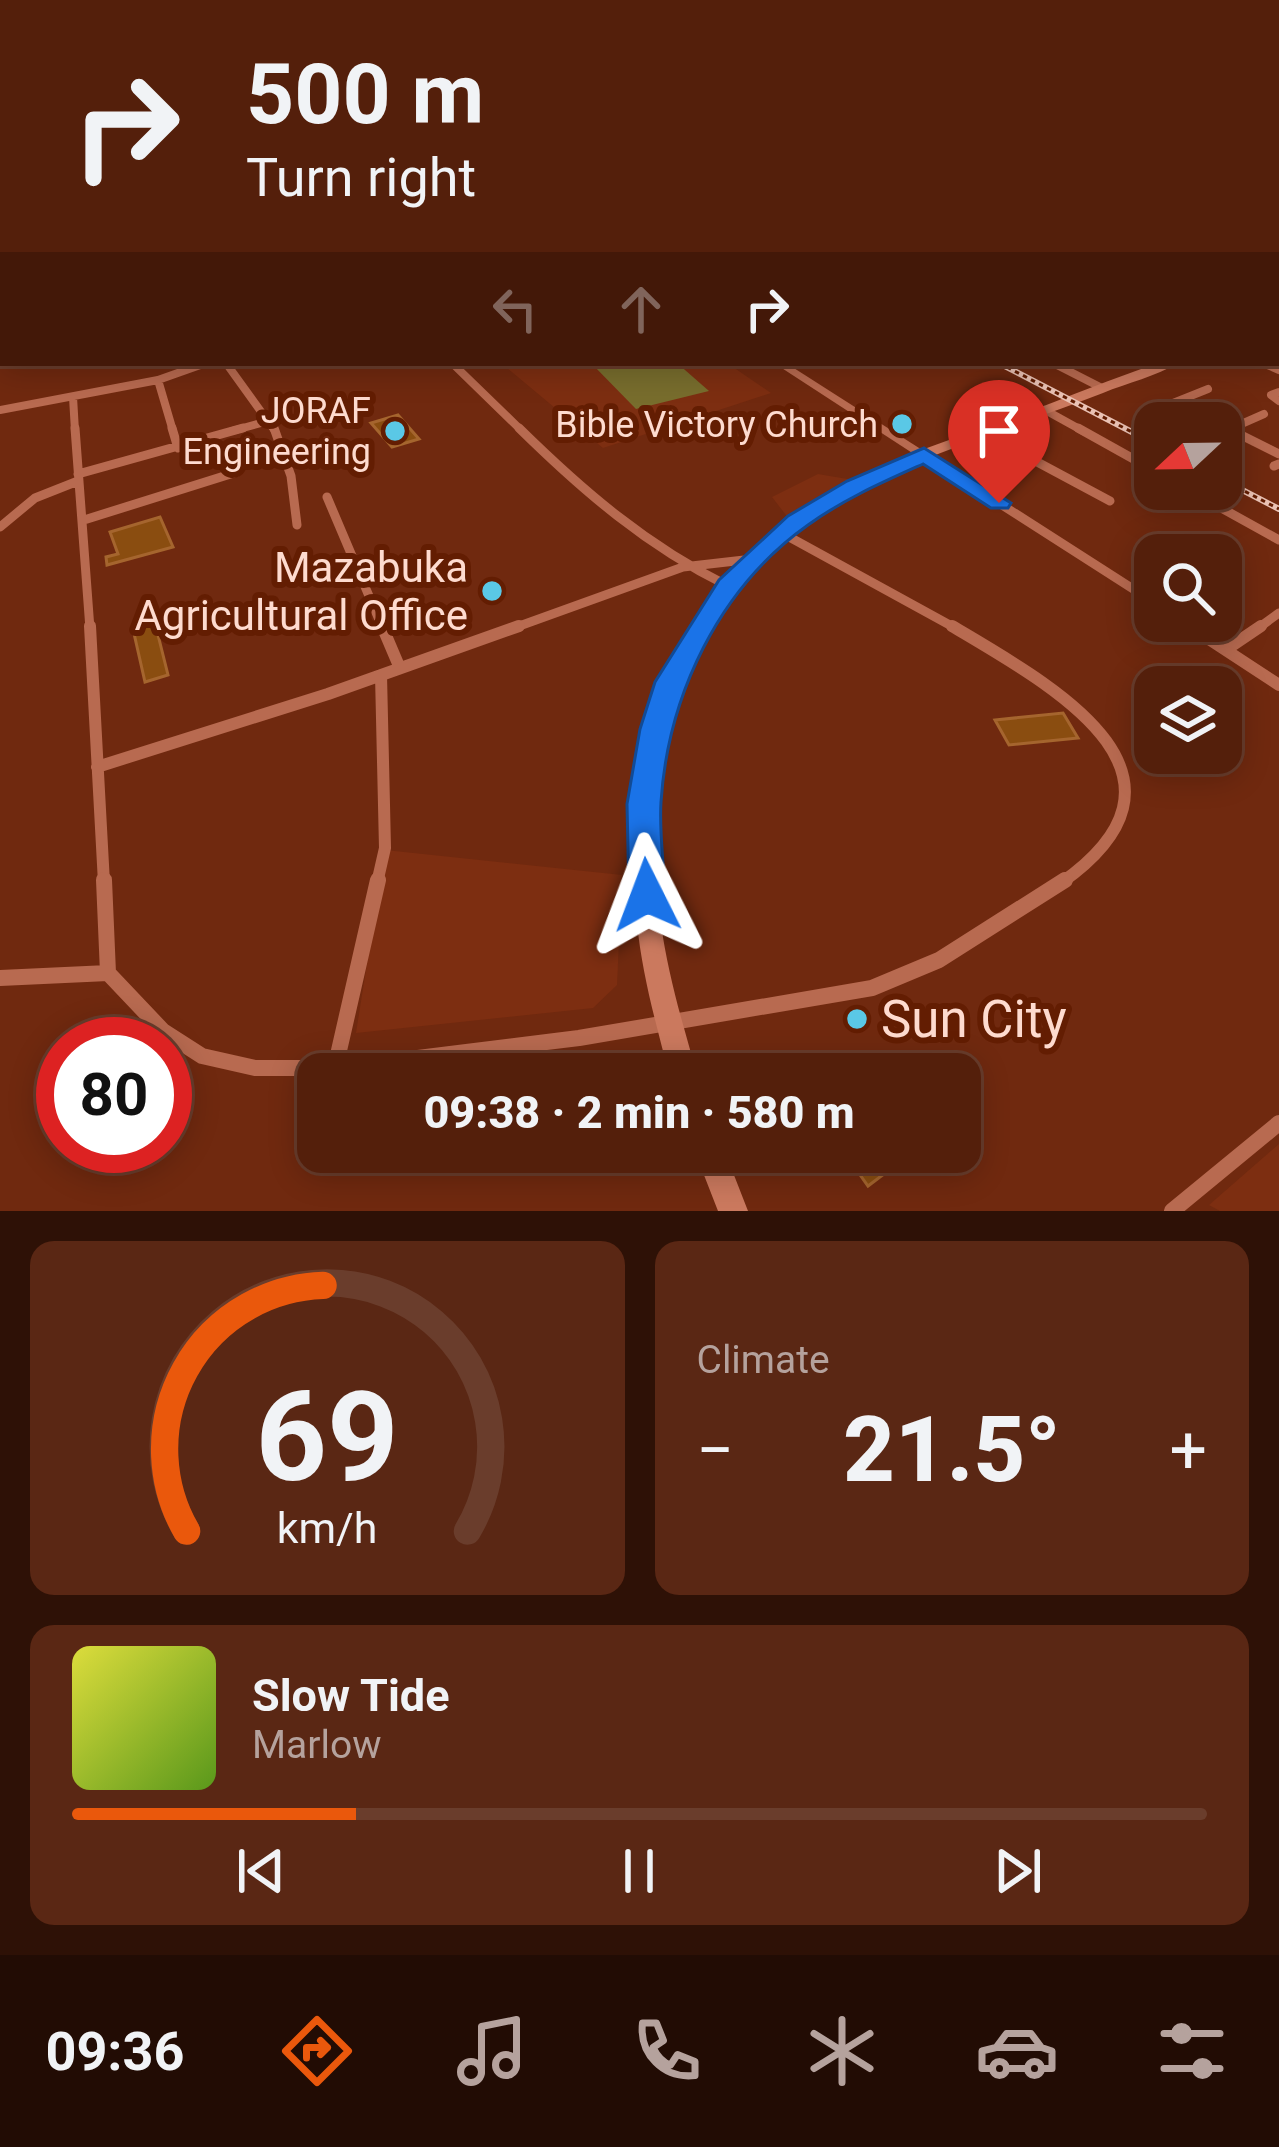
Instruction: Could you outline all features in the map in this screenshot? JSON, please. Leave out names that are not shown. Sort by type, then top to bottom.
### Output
[{"type":"highway","points":[[676,1053],[650,929],[644,804],[656,729],[670,682],[728,586],[782,533],[840,494],[924,455],[1161,366]]},
{"type":"highway","points":[[718,1173],[733,1211]]},
{"type":"main road","points":[[784,366],[924,455]]},
{"type":"street","points":[[0,410],[158,380],[198,366]]},
{"type":"street","points":[[228,366],[272,420],[290,462],[296,525]]},
{"type":"street","points":[[455,366],[636,536],[683,567],[728,586]]},
{"type":"street","points":[[1059,366],[1102,388]]},
{"type":"street","points":[[158,380],[178,448]]},
{"type":"street","points":[[1177,402],[1208,388]]},
{"type":"street","points":[[1279,392],[1271,395],[1279,401]]},
{"type":"street","points":[[73,398],[108,973],[169,1035],[200,1056],[257,1069],[297,1068]]},
{"type":"street","points":[[1045,410],[1134,459]]},
{"type":"street","points":[[1242,421],[1264,414]]},
{"type":"street","points":[[0,527],[35,498],[78,478],[272,420]]},
{"type":"street","points":[[983,433],[1110,501]]},
{"type":"street","points":[[1242,437],[1279,454]]},
{"type":"street","points":[[924,455],[1134,590]]},
{"type":"street","points":[[84,520],[236,472]]},
{"type":"street","points":[[327,497],[399,666]]},
{"type":"street","points":[[1225,510],[1279,540]]},
{"type":"street","points":[[475,1053],[843,998],[929,968],[1091,860],[1111,841],[1125,817],[1126,776],[1120,759],[1077,714],[927,608],[782,533]]},
{"type":"street","points":[[97,767],[381,675],[683,567],[753,559]]},
{"type":"street","points":[[1227,650],[1279,613]]},
{"type":"street","points":[[1215,642],[1279,685]]},
{"type":"street","points":[[338,1053],[385,848],[381,675]]},
{"type":"street","points":[[0,978],[108,973]]},
{"type":"street","points":[[1172,1211],[1279,1123]]},
{"type":"shaded area","points":[[505,366],[731,366],[771,393],[603,448]]},
{"type":"shaded area","points":[[594,366],[680,366],[709,391],[636,409]]},
{"type":"shaded area","points":[[818,474],[853,480],[789,519],[772,497]]},
{"type":"shaded area","points":[[385,850],[622,875],[617,985],[593,1008],[356,1033]]},
{"type":"shaded area","points":[[1279,1144],[1279,1211],[1220,1211],[1209,1205]]},
{"type":"building","name":"JORAF Engineering","points":[[398,415],[419,439],[392,447],[371,423]]},
{"type":"building","points":[[160,517],[173,547],[107,565],[106,557],[118,554],[110,532]]},
{"type":"building","points":[[155,623],[168,675],[145,682],[133,629]]},
{"type":"building","points":[[1063,713],[1078,738],[1009,745],[995,720]]},
{"type":"building","points":[[859,1173],[885,1173],[868,1186]]},
{"type":"railway","points":[[1005,366],[1134,433]]},
{"type":"railway","points":[[1242,490],[1279,509]]},
{"type":"place","name":"Bible Victory Church","points":[[902,424]]},
{"type":"place","name":"JORAF Engineering","points":[[395,431]]},
{"type":"place","name":"Mazabuka Agricultural Office","points":[[492,591]]},
{"type":"place","name":"Sun City","points":[[857,1019]]},
{"type":"route","points":[[647,895],[644,804],[656,729],[670,682],[688,645],[728,586],[797,521],[855,486],[924,455],[999,503]]}]
